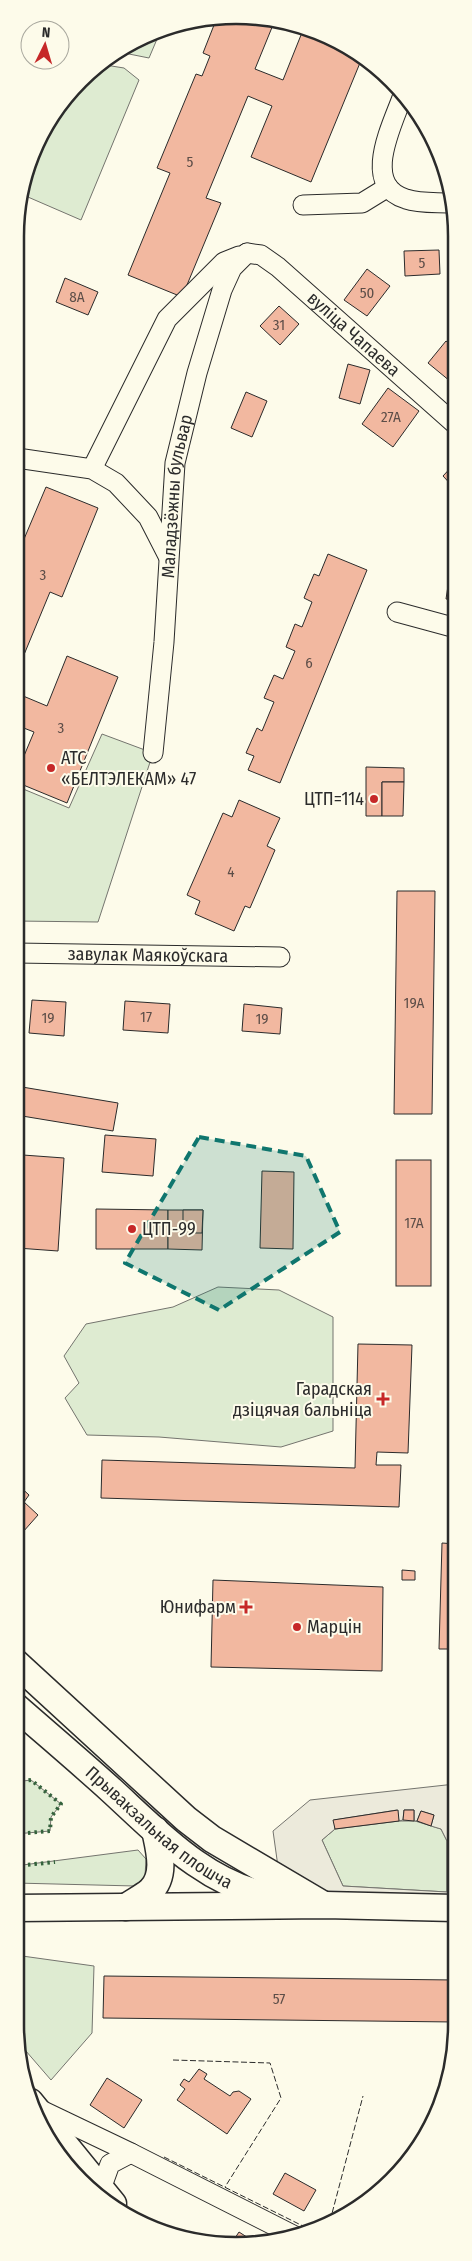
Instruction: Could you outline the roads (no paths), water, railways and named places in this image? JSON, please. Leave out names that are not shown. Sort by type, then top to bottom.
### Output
[{"type":"main road","name":"Прывакзальная плошча","points":[[24,1670],[186,1819],[212,1839],[280,1881],[325,1905]]},
{"type":"main road","name":"Прывакзальная плошча","points":[[24,1714],[155,1830],[201,1867],[236,1886],[264,1896],[325,1905]]},
{"type":"main road","points":[[126,1907],[151,1891],[159,1873],[160,1853],[155,1830]]},
{"type":"main road","points":[[24,1908],[325,1905],[448,1908]]},
{"type":"main road","points":[[49,2124],[101,2189]]},
{"type":"street","points":[[400,102],[382,154],[382,174],[388,188],[405,199],[445,202]]},
{"type":"street","points":[[303,205],[362,203],[388,188]]},
{"type":"street","points":[[92,469],[167,319],[224,262],[247,253]]},
{"type":"street","name":"вуліца Чапаева","points":[[247,253],[261,255],[278,267],[448,418]]},
{"type":"street","name":"Маладзёжны бульвар","points":[[153,753],[164,642],[175,463],[197,373],[222,290],[232,268],[247,253]]},
{"type":"street","points":[[24,462],[92,469],[116,484],[148,517],[168,556]]},
{"type":"street","points":[[397,612],[448,626]]},
{"type":"street","name":"завулак Маякоўскага","points":[[24,953],[280,957]]},
{"type":"street","points":[[41,2109],[285,2231]]},
{"type":"street","points":[[107,2193],[110,2164],[131,2153]]},
{"type":"place","name":"АТС «БЕЛТЭЛЕКАМ» 47","points":[[51,768]]},
{"type":"place","name":"ЦТП=114","points":[[374,799]]},
{"type":"place","name":"ЦТП-99","points":[[132,1229]]},
{"type":"place","name":"Гарадская дзіцячая бальніца","points":[[383,1399]]},
{"type":"place","name":"Юнифарм","points":[[246,1607]]},
{"type":"place","name":"Марцін","points":[[297,1627]]}]
